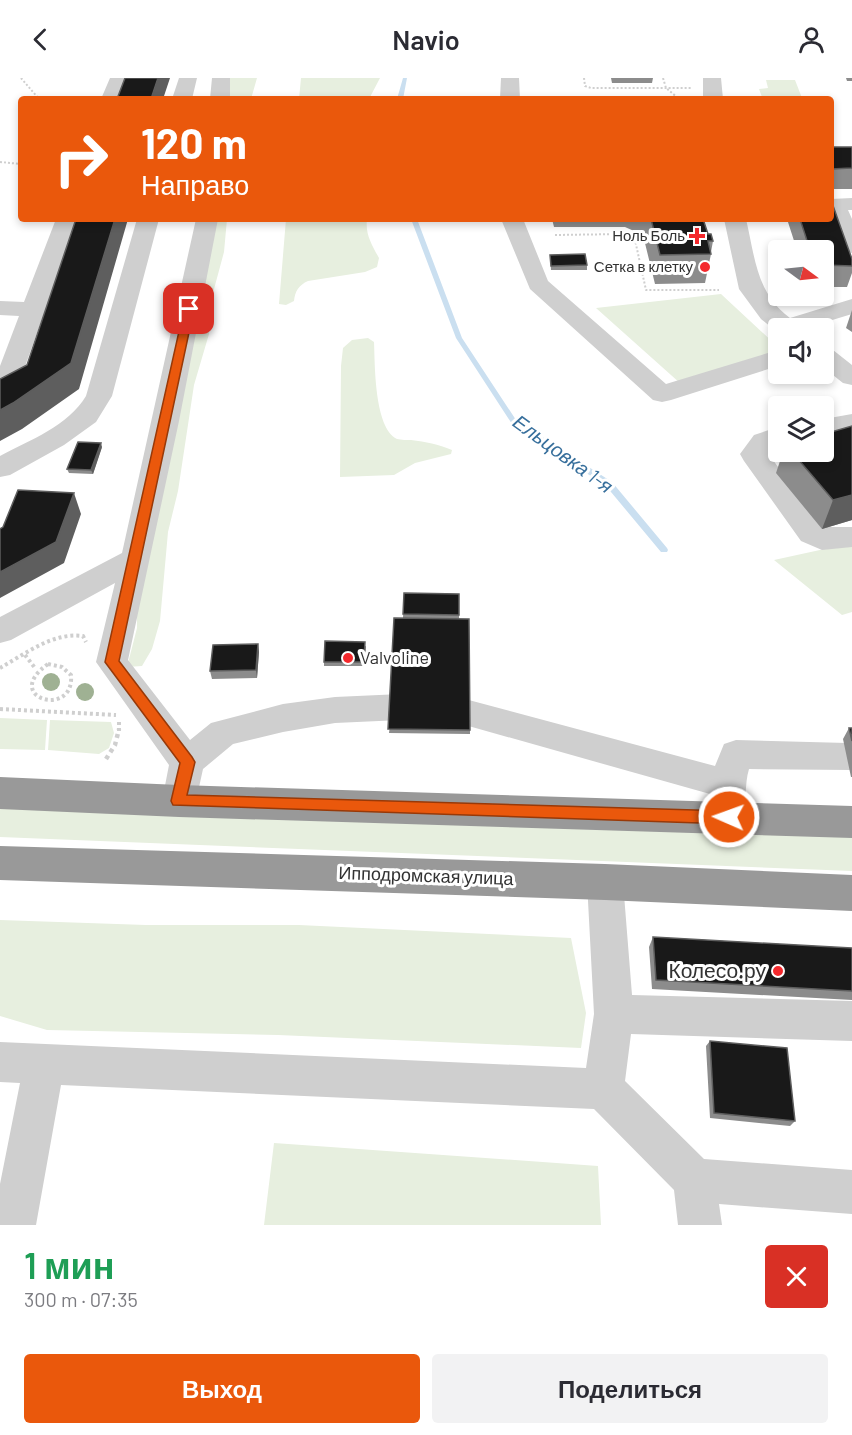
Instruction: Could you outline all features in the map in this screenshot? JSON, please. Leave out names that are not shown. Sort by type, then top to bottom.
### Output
[{"type":"highway","points":[[0,793],[178,801],[728,801],[852,822]]},
{"type":"highway","name":"Ипподромская улица","points":[[0,863],[605,882],[852,893]]},
{"type":"street","points":[[112,96],[119,78]]},
{"type":"street","points":[[183,96],[188,78]]},
{"type":"street","points":[[220,96],[221,78]]},
{"type":"street","points":[[510,78],[510,96]]},
{"type":"street","points":[[852,204],[835,204],[852,246]]},
{"type":"street","points":[[0,388],[5,386],[66,222]]},
{"type":"street","points":[[0,468],[55,439],[87,416],[99,396],[147,222]]},
{"type":"street","points":[[187,762],[112,662],[206,222]]},
{"type":"street","points":[[513,222],[538,284],[662,394],[768,361]]},
{"type":"street","points":[[736,222],[751,289],[774,318]]},
{"type":"street","points":[[817,318],[852,306]]},
{"type":"street","points":[[0,308],[33,309]]},
{"type":"street","points":[[834,364],[852,377]]},
{"type":"street","points":[[834,426],[852,423]]},
{"type":"street","points":[[768,439],[756,447],[754,454],[808,531],[822,539],[852,537]]},
{"type":"street","points":[[0,631],[135,559]]},
{"type":"street","points":[[178,801],[187,762],[223,733],[335,710],[401,707],[465,712],[728,801],[736,754],[847,757]]},
{"type":"street","points":[[603,1089],[614,1014],[605,882]]},
{"type":"street","points":[[614,1014],[852,1021]]},
{"type":"street","points":[[0,1062],[603,1089],[694,1180],[700,1225]]},
{"type":"street","points":[[14,1225],[44,1065]]},
{"type":"street","points":[[694,1180],[852,1192]]},
{"type":"path","points":[[21,78],[36,96]]},
{"type":"path","points":[[584,78],[585,86],[591,88],[713,88]]},
{"type":"path","points":[[663,78],[666,88],[676,96]]},
{"type":"path","points":[[0,162],[18,164]]},
{"type":"path","points":[[555,235],[623,234],[635,240],[646,290],[719,290]]},
{"type":"path","points":[[0,668],[56,639],[75,633],[83,636],[91,651]]},
{"type":"path","points":[[25,654],[35,669]]},
{"type":"path","points":[[30,698],[39,701],[58,697],[68,689],[72,679],[69,670],[60,664],[48,664],[31,673]]},
{"type":"path","points":[[35,711],[39,701]]},
{"type":"path","points":[[106,759],[115,745],[120,725],[111,704]]},
{"type":"path","points":[[0,709],[116,715]]},
{"type":"green space","points":[[225,78],[257,78],[252,96],[227,96]]},
{"type":"green space","points":[[301,78],[380,78],[371,96],[299,96]]},
{"type":"green space","points":[[766,80],[795,80],[801,96],[762,96],[759,89],[768,88]]},
{"type":"green space","points":[[212,222],[227,222],[224,252],[210,304],[209,334],[194,385],[178,491],[168,532],[160,621],[152,649],[142,666],[127,667],[137,628],[137,596]]},
{"type":"green space","points":[[286,222],[367,222],[368,235],[379,258],[377,267],[365,272],[308,281],[298,289],[294,301],[286,305],[279,304]]},
{"type":"green space","points":[[721,294],[768,338],[768,368],[690,392],[596,308]]},
{"type":"green space","points":[[368,338],[374,342],[377,394],[389,433],[397,439],[427,442],[447,448],[452,450],[451,454],[415,463],[394,475],[340,477],[343,348],[352,340]]},
{"type":"green space","points":[[852,543],[852,612],[842,615],[774,560]]},
{"type":"green space","points":[[0,718],[47,720],[45,750],[0,749]]},
{"type":"green space","points":[[50,720],[111,722],[114,733],[109,748],[99,754],[48,750]]},
{"type":"green space","points":[[0,804],[852,836],[852,871],[0,837]]},
{"type":"green space","points":[[0,920],[146,925],[299,925],[571,938],[586,1013],[581,1048],[278,1035],[47,1030],[0,1016]]},
{"type":"green space","points":[[274,1143],[598,1166],[601,1225],[264,1225]]},
{"type":"building","points":[[125,78],[158,78],[152,96],[118,96]]},
{"type":"building","points":[[834,147],[852,147],[852,168],[834,169]]},
{"type":"building","points":[[834,208],[852,259],[852,266],[834,265],[834,240],[807,240],[801,222],[834,222]]},
{"type":"building","points":[[75,222],[114,222],[71,363],[0,410],[0,379],[27,365]]},
{"type":"building","points":[[652,222],[704,222],[708,234],[711,234],[713,241],[708,241],[711,254],[660,255]]},
{"type":"building","points":[[585,254],[587,265],[551,266],[550,255]]},
{"type":"building","points":[[852,426],[852,495],[833,500],[801,462],[834,462],[834,431]]},
{"type":"building","points":[[78,442],[101,443],[91,470],[67,469]]},
{"type":"building","points":[[18,490],[74,493],[56,542],[0,572],[0,529],[3,527]]},
{"type":"building","points":[[404,593],[459,594],[459,615],[403,614]]},
{"type":"building","points":[[394,618],[469,619],[470,730],[388,729]]},
{"type":"building","points":[[325,641],[365,642],[364,662],[324,662]]},
{"type":"building","points":[[258,644],[256,670],[210,671],[213,645]]},
{"type":"building","points":[[653,937],[852,948],[852,991],[656,980]]},
{"type":"building","points":[[710,1041],[787,1048],[795,1121],[714,1113]]},
{"type":"waterway","name":"Ельцовка 1-я","points":[[401,96],[405,78]]},
{"type":"waterway","name":"Ельцовка 1-я","points":[[415,222],[459,338],[514,422],[609,484],[664,550]]},
{"type":"place","name":"Ноль Боль","points":[[697,236]]},
{"type":"place","name":"Сетка в клетку","points":[[705,267]]},
{"type":"place","name":"Valvoline","points":[[348,658]]},
{"type":"place","name":"Колесо.ру","points":[[778,971]]},
{"type":"route","points":[[189,309],[112,662],[187,762],[178,801],[729,817]]}]
